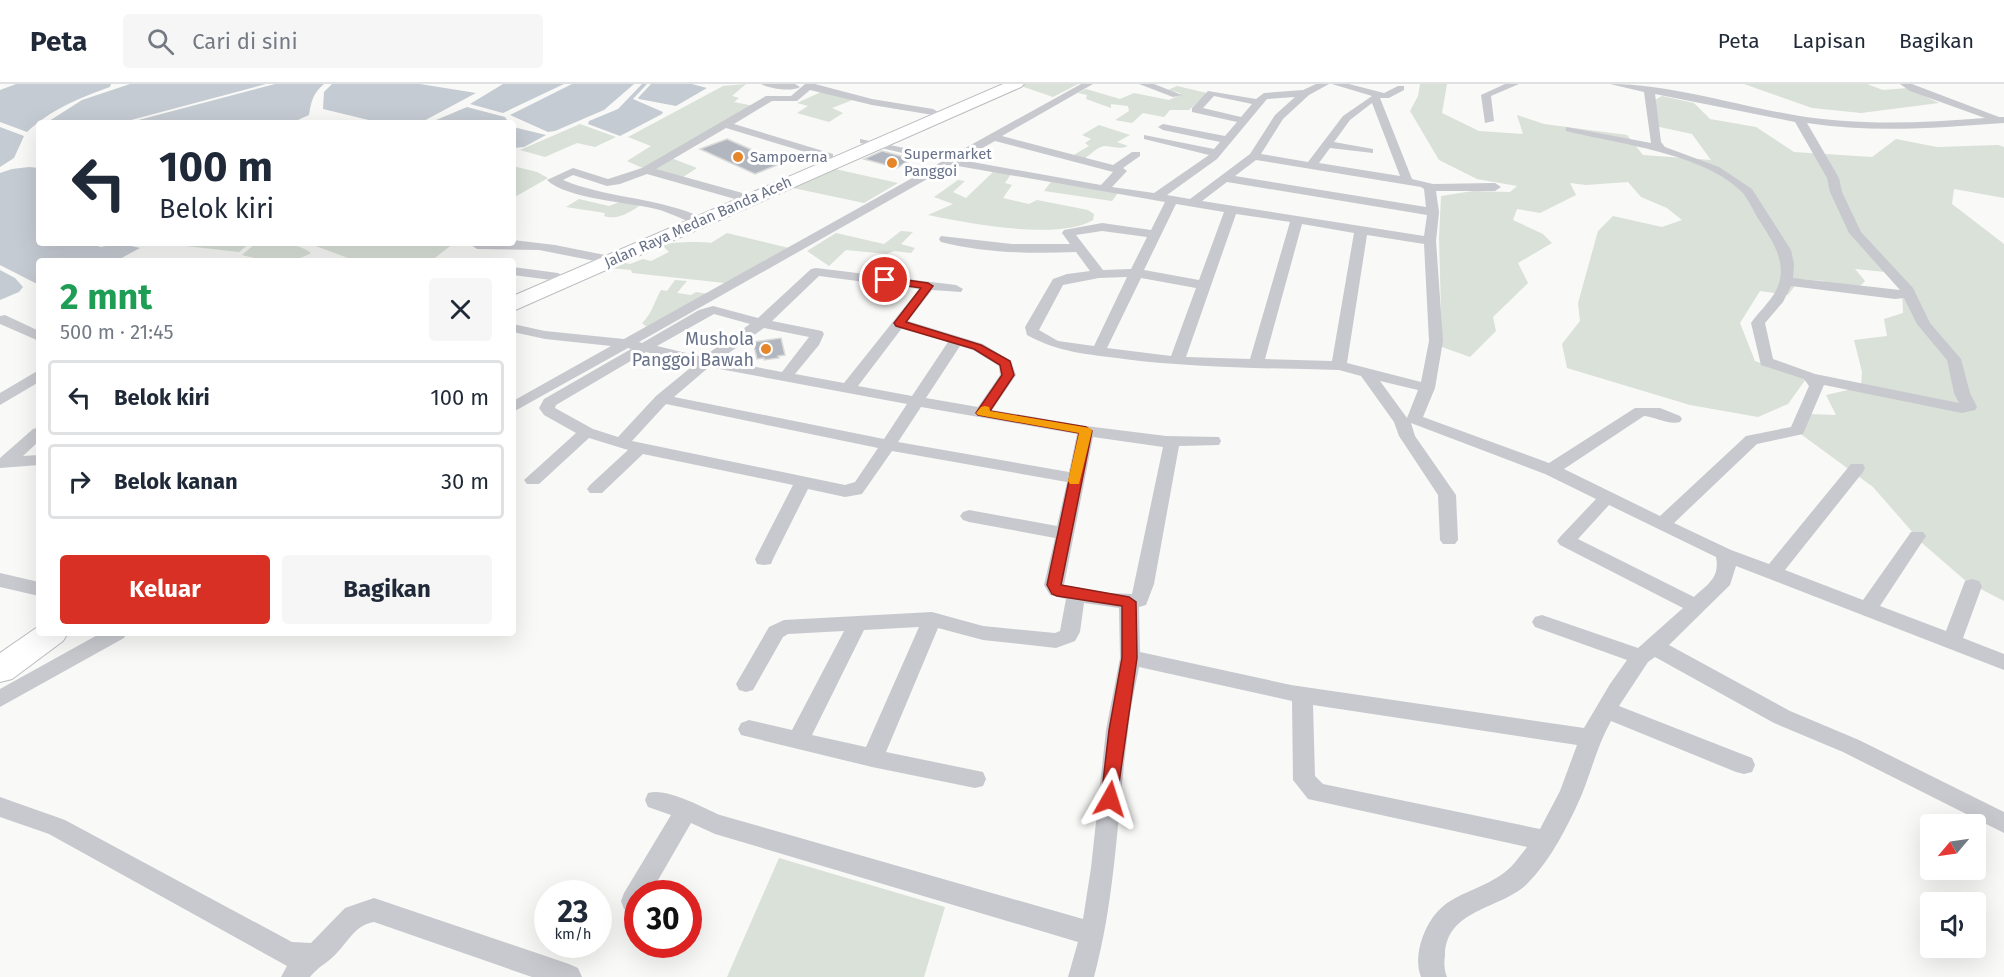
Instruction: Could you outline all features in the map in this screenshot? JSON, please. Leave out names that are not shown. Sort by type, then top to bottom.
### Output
[{"type":"highway","name":"Jalan Raya Medan Banda Aceh","points":[[516,303],[999,84]]},
{"type":"highway","name":"Jalan Raya Medan Banda Aceh","points":[[516,297],[829,156],[1016,84]]},
{"type":"highway","points":[[0,652],[36,627]]},
{"type":"highway","points":[[0,670],[48,636]]},
{"type":"street","points":[[766,84],[808,86],[872,102],[933,112]]},
{"type":"street","points":[[516,405],[1086,84]]},
{"type":"street","points":[[1144,84],[1177,94]]},
{"type":"street","points":[[1193,202],[1254,156],[1255,139],[1305,93],[1324,84]]},
{"type":"street","points":[[1337,84],[1376,96],[1387,96],[1401,88]]},
{"type":"street","points":[[1488,121],[1485,97],[1494,86],[1514,84]]},
{"type":"street","points":[[1615,84],[1799,119],[1857,126],[1898,127],[2001,120]]},
{"type":"street","points":[[1653,90],[1676,84]]},
{"type":"street","points":[[1905,84],[1913,89],[2001,120]]},
{"type":"street","points":[[692,218],[649,202],[625,200],[554,180],[573,171],[611,183],[645,170],[770,98],[793,99],[808,86]]},
{"type":"street","points":[[1653,90],[1656,143],[1661,149]]},
{"type":"street","points":[[1242,120],[1196,110],[1212,93],[1257,102]]},
{"type":"street","points":[[1157,197],[1207,163],[1257,102],[1266,95],[1305,93]]},
{"type":"street","points":[[1311,166],[1349,114],[1376,96]]},
{"type":"street","points":[[1376,96],[1407,181]]},
{"type":"street","points":[[1570,129],[1661,149],[1709,167],[1744,188],[1788,256],[1786,281],[1778,301],[1758,323],[1766,362],[1812,378],[1969,408],[1962,393],[1954,359],[1924,324],[1909,292],[1855,233],[1836,192],[1833,178],[1799,119]]},
{"type":"street","points":[[724,124],[829,156]]},
{"type":"street","points":[[1163,127],[1255,139]]},
{"type":"street","points":[[992,137],[1122,172],[1103,189]]},
{"type":"street","points":[[1148,137],[1216,153]]},
{"type":"street","points":[[869,142],[948,161],[1103,189],[1430,241]]},
{"type":"street","points":[[1328,144],[1369,151]]},
{"type":"street","points":[[1115,169],[1136,154]]},
{"type":"street","points":[[1254,156],[1407,181],[1430,188],[1495,187]]},
{"type":"street","points":[[645,170],[742,197]]},
{"type":"street","points":[[1227,178],[1433,212]]},
{"type":"street","points":[[1409,421],[1415,418],[1427,388],[1436,341],[1430,241],[1433,212],[1430,188]]},
{"type":"street","points":[[1098,351],[1172,199]]},
{"type":"street","points":[[1177,361],[1231,210]]},
{"type":"street","points":[[1256,364],[1297,220]]},
{"type":"street","points":[[1098,274],[1068,233],[1102,227],[1155,234]]},
{"type":"street","points":[[1339,366],[1361,230]]},
{"type":"street","points":[[945,239],[967,244],[1025,248],[1079,248]]},
{"type":"street","points":[[516,245],[557,249],[600,258]]},
{"type":"street","points":[[516,271],[558,277]]},
{"type":"street","points":[[621,444],[662,399],[706,362],[761,323],[812,274],[819,271],[956,289]]},
{"type":"street","points":[[1204,285],[1136,273],[1067,278],[1058,282],[1032,327],[1032,332],[1054,344],[1098,351],[1177,361],[1339,366],[1427,388]]},
{"type":"street","points":[[1786,281],[1888,294],[1904,295],[1909,292]]},
{"type":"street","points":[[848,388],[928,286]]},
{"type":"street","points":[[785,377],[814,342],[817,334],[761,323],[713,310],[550,402],[547,408],[550,412],[587,432],[621,444],[802,484],[845,491],[856,490],[861,486],[957,340]]},
{"type":"street","points":[[0,320],[5,319],[36,335]]},
{"type":"street","points":[[900,323],[957,340],[990,353],[1008,368],[1008,375],[982,413]]},
{"type":"street","points":[[516,329],[545,335],[625,343],[706,362],[1086,431],[1166,441],[1213,441]]},
{"type":"street","points":[[1367,374],[1409,421],[1551,470],[1724,554],[2004,662]]},
{"type":"street","points":[[1,406],[36,377]]},
{"type":"street","points":[[1662,524],[1752,440],[1797,431],[1817,386],[1812,378]]},
{"type":"street","points":[[662,399],[888,445],[1075,478]]},
{"type":"street","points":[[1551,470],[1641,411],[1660,413],[1674,419]]},
{"type":"street","points":[[1409,421],[1412,444],[1446,495],[1449,511],[1449,540]]},
{"type":"street","points":[[1086,431],[1054,585],[1057,591],[1129,602],[1139,600],[1145,584],[1171,454],[1171,446],[1166,441]]},
{"type":"street","points":[[533,480],[587,432]]},
{"type":"street","points":[[3,463],[36,435]]},
{"type":"street","points":[[596,489],[640,448]]},
{"type":"street","points":[[3,463],[36,460]]},
{"type":"street","points":[[1772,573],[1857,468]]},
{"type":"street","points":[[764,559],[802,484]]},
{"type":"street","points":[[1607,497],[1566,541],[1697,607]]},
{"type":"street","points":[[969,516],[1063,533]]},
{"type":"street","points":[[1868,610],[1917,536]]},
{"type":"street","points":[[1434,977],[1432,946],[1440,925],[1460,907],[1508,885],[1519,876],[1546,841],[1571,793],[1590,738],[1617,690],[1647,651],[1697,607],[1723,580],[1727,568],[1724,554]]},
{"type":"street","points":[[0,580],[36,588]]},
{"type":"street","points":[[1952,641],[1972,586]]},
{"type":"street","points":[[746,684],[779,629],[789,626],[932,619],[983,633],[1056,641],[1070,632],[1076,594]]},
{"type":"street","points":[[1081,977],[1093,934],[1103,868],[1117,730],[1130,658],[1129,602]]},
{"type":"street","points":[[872,758],[932,619]]},
{"type":"street","points":[[798,740],[858,622]]},
{"type":"street","points":[[1542,622],[1647,651],[1782,717],[1851,746],[2004,823]]},
{"type":"street","points":[[0,699],[112,636]]},
{"type":"street","points":[[1130,658],[1180,665],[1241,683],[1302,695],[1590,738]]},
{"type":"street","points":[[1302,695],[1304,780],[1316,792],[1546,841]]},
{"type":"street","points":[[1606,710],[1744,765]]},
{"type":"street","points":[[749,729],[975,779]]},
{"type":"street","points":[[656,800],[686,810],[715,824],[1093,934]]},
{"type":"street","points":[[0,807],[57,827],[288,954],[302,967],[321,951],[349,919],[366,910],[374,910],[569,977]]},
{"type":"street","points":[[645,880],[686,810]]},
{"type":"shaded area","points":[[16,84],[111,84],[110,87],[77,100],[42,120],[36,120],[36,124],[27,132],[0,122],[0,90]]},
{"type":"shaded area","points":[[130,84],[266,84],[131,120],[51,120],[82,100]]},
{"type":"shaded area","points":[[275,84],[324,84],[313,98],[309,115],[298,120],[138,120]]},
{"type":"shaded area","points":[[332,84],[420,84],[476,93],[426,120],[369,120],[323,109],[324,92]]},
{"type":"shaded area","points":[[503,84],[564,84],[503,113],[470,104]]},
{"type":"shaded area","points":[[572,84],[634,84],[604,110],[555,131],[548,132],[510,115]]},
{"type":"shaded area","points":[[642,84],[647,84],[633,99],[663,112],[662,114],[620,136],[588,124],[589,121],[618,109]]},
{"type":"shaded area","points":[[651,84],[692,84],[707,88],[676,106],[639,99]]},
{"type":"shaded area","points":[[746,84],[732,96],[739,98],[734,102],[754,106],[645,169],[627,161],[651,146],[628,137],[723,86]]},
{"type":"shaded area","points":[[1025,84],[1078,84],[1053,97],[1021,86]]},
{"type":"shaded area","points":[[1420,84],[1447,84],[1442,113],[1479,131],[1523,134],[1517,115],[1544,124],[1627,135],[1643,155],[1711,160],[1692,134],[1655,126],[1650,103],[1662,96],[1694,103],[1710,119],[1756,127],[1794,152],[1872,157],[1896,139],[1937,147],[1998,145],[2004,147],[2004,198],[1954,189],[1952,204],[2004,244],[2004,601],[1967,582],[1922,543],[1873,487],[1798,432],[1808,414],[1836,415],[1826,395],[1861,387],[1862,372],[1854,340],[1887,336],[1884,319],[1903,313],[1902,286],[1885,272],[1855,269],[1865,281],[1857,289],[1831,291],[1824,281],[1800,279],[1788,295],[1760,291],[1740,323],[1755,361],[1806,379],[1788,404],[1758,417],[1690,405],[1567,368],[1562,344],[1580,321],[1578,303],[1598,231],[1613,216],[1662,227],[1682,220],[1667,208],[1641,197],[1628,182],[1586,185],[1570,183],[1576,195],[1540,213],[1517,209],[1513,220],[1543,234],[1552,243],[1518,263],[1528,283],[1493,317],[1496,331],[1470,357],[1442,347],[1439,238],[1441,196],[1473,191],[1510,192],[1517,186],[1477,179],[1439,160],[1410,111],[1418,96]]},
{"type":"shaded area","points":[[1744,84],[1867,84],[1883,90],[1908,88],[1939,103],[1861,113],[1812,108]]},
{"type":"shaded area","points":[[1177,86],[1207,93],[1189,110],[1170,110],[1164,117],[1143,113],[1132,123],[1115,120],[1129,111],[1128,106],[1111,104],[1111,108],[1086,99],[1087,95],[1078,93],[1086,89],[1120,99],[1134,93],[1169,100],[1180,95],[1180,93],[1168,90]]},
{"type":"shaded area","points":[[821,92],[855,99],[832,108],[843,113],[829,122],[797,113],[808,106],[797,103]]},
{"type":"shaded area","points":[[467,107],[505,117],[507,120],[436,120]]},
{"type":"shaded area","points":[[580,124],[616,137],[595,147],[577,143],[545,157],[520,150]]},
{"type":"shaded area","points":[[1099,125],[1130,135],[1117,142],[1128,146],[1122,148],[1104,146],[1096,149],[1084,159],[1072,156],[1089,146],[1085,143],[1091,139],[1082,135]]},
{"type":"shaded area","points":[[0,127],[24,136],[14,158],[0,167]]},
{"type":"shaded area","points":[[516,128],[546,135],[524,147],[516,148]]},
{"type":"shaded area","points":[[671,158],[697,168],[680,179],[649,170]]},
{"type":"shaded area","points":[[516,167],[537,172],[548,178],[516,196]]},
{"type":"shaded area","points":[[36,168],[36,246],[132,246],[140,248],[122,258],[36,258],[36,283],[0,265],[0,173],[12,169]]},
{"type":"shaded area","points":[[835,169],[898,183],[864,203],[793,188]]},
{"type":"shaded area","points":[[993,172],[1011,174],[1005,183],[1012,185],[1003,198],[1029,204],[1037,200],[1088,210],[1094,214],[1093,220],[1078,226],[1036,230],[988,226],[928,215],[953,204],[934,197],[958,180],[965,181],[953,192],[966,198]]},
{"type":"shaded area","points":[[1051,182],[1118,193],[1112,201],[1044,191]]},
{"type":"shaded area","points":[[579,199],[609,206],[622,201],[644,203],[625,214],[609,217],[604,216],[605,213],[566,207]]},
{"type":"shaded area","points":[[901,231],[913,232],[901,244],[915,248],[911,253],[894,251],[887,254],[846,250],[829,266],[807,251],[836,233],[884,244]]},
{"type":"shaded area","points":[[727,233],[789,248],[725,283],[632,273],[631,270],[610,268],[621,262],[630,264],[643,259],[651,261],[669,252],[662,245],[686,242],[711,243]]},
{"type":"shaded area","points":[[186,246],[246,246],[239,252]]},
{"type":"shaded area","points":[[252,246],[296,246],[311,253],[300,258],[258,258],[242,255]]},
{"type":"shaded area","points":[[316,246],[450,246],[435,258],[348,258]]},
{"type":"shaded area","points":[[0,270],[15,278],[23,287],[19,292],[0,300]]},
{"type":"shaded area","points":[[675,280],[687,281],[677,293],[709,294],[648,328],[642,323],[651,312],[661,290],[667,291]]},
{"type":"shaded area","points":[[779,858],[945,907],[924,977],[727,977]]},
{"type":"building","name":"Sampoerna","points":[[727,139],[782,163],[755,174],[700,149]]},
{"type":"building","name":"Supermarket Panggoi","points":[[882,151],[912,159],[897,168],[864,159]]},
{"type":"building","name":"Mushola Panggoi Bawah","points":[[781,338],[785,355],[778,356],[779,358],[757,359],[753,342]]},
{"type":"slow traffic","points":[[985,409],[982,413],[1086,431],[1075,481]]},
{"type":"place","name":"Sampoerna","points":[[738,157]]},
{"type":"place","name":"Supermarket Panggoi","points":[[892,163]]},
{"type":"place","name":"Mushola Panggoi Bawah","points":[[766,349]]},
{"type":"route","points":[[885,280],[928,286],[900,323],[978,347],[1006,364],[1008,375],[982,413],[1086,431],[1054,585],[1057,591],[1129,602],[1130,658],[1117,730],[1110,799]]}]
